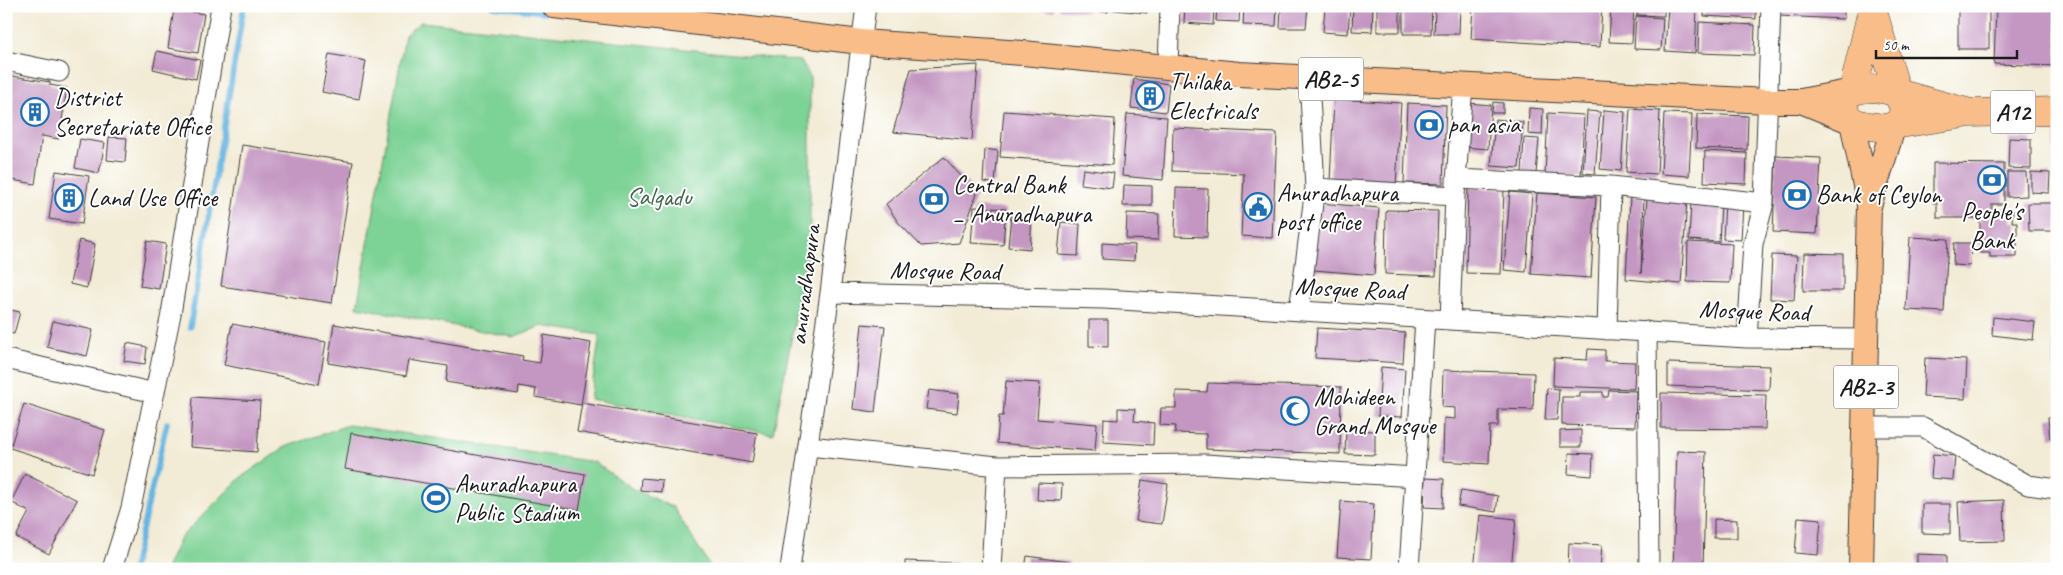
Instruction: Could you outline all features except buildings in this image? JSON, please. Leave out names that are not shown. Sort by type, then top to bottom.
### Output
[{"type":"highway","points":[[1853,91],[1872,7]]},
{"type":"highway","points":[[1872,7],[1905,110],[1900,121],[1894,125],[1873,127],[1852,122],[1846,116],[1844,106],[1846,95],[1853,91],[1875,87],[1898,93]]},
{"type":"highway","name":"A12","points":[[1898,93],[1970,113]]},
{"type":"highway","name":"A12","points":[[1894,125],[1970,113],[2057,111]]},
{"type":"main road","name":"AB2-5","points":[[554,6],[861,42],[1013,52],[1239,74],[1767,101],[1802,101],[1853,91]]},
{"type":"main road","name":"AB2-5","points":[[1802,101],[1852,122]]},
{"type":"main road","name":"AB2-3","points":[[1852,122],[1869,205],[1861,569]]},
{"type":"main road","name":"AB2-3","points":[[1869,205],[1894,125]]},
{"type":"street","points":[[112,569],[131,508],[171,314],[221,6]]},
{"type":"street","name":"anuradhapura","points":[[790,569],[830,293],[866,6]]},
{"type":"street","points":[[1168,67],[1170,6]]},
{"type":"street","points":[[1747,338],[1753,244],[1764,203],[1771,6]]},
{"type":"street","points":[[6,61],[59,72]]},
{"type":"street","points":[[1299,311],[1315,188],[1309,78]]},
{"type":"street","points":[[1450,320],[1455,187],[1463,84]]},
{"type":"street","points":[[1315,188],[1611,186],[1764,203]]},
{"type":"street","points":[[1608,330],[1611,186]]},
{"type":"street","name":"Mosque Road","points":[[830,293],[1104,299],[1747,338],[1867,339]]},
{"type":"street","points":[[1409,569],[1425,319]]},
{"type":"street","points":[[1647,332],[1648,569]]},
{"type":"street","points":[[6,359],[155,393]]},
{"type":"street","points":[[1865,427],[1923,427],[2028,485],[2057,489]]},
{"type":"street","points":[[809,446],[997,466],[1205,464],[1415,477]]},
{"type":"street","points":[[990,569],[997,466]]},
{"type":"green space","name":"Salgadu","points":[[421,22],[801,61],[810,78],[810,242],[773,434],[590,399],[600,335],[542,326],[513,337],[357,307],[405,35]]},
{"type":"green space","name":"Anuradhapura Public Stadium","points":[[348,425],[594,462],[633,489],[673,507],[712,569],[166,569],[180,538],[240,478],[285,447]]},
{"type":"waterway","points":[[190,327],[244,6]]},
{"type":"waterway","points":[[493,6],[545,12],[542,6]]},
{"type":"waterway","points":[[133,569],[167,423]]},
{"type":"place","name":"Thilaka Electricals","points":[[1150,96]]},
{"type":"place","name":"District Secretariate Office","points":[[35,112]]},
{"type":"place","name":"pan asia","points":[[1429,125]]},
{"type":"place","name":"People's Bank","points":[[1992,180]]},
{"type":"place","name":"Bank of Ceylon","points":[[1797,195]]},
{"type":"place","name":"Land Use Office","points":[[69,198]]},
{"type":"place","name":"Central Bank _ Anuradhapura","points":[[934,199]]},
{"type":"place","name":"Anuradhapura post office","points":[[1258,207]]},
{"type":"place","name":"Mohideen Grand Mosque","points":[[1295,411]]},
{"type":"place","name":"Anuradhapura Public Stadium","points":[[436,498]]}]
